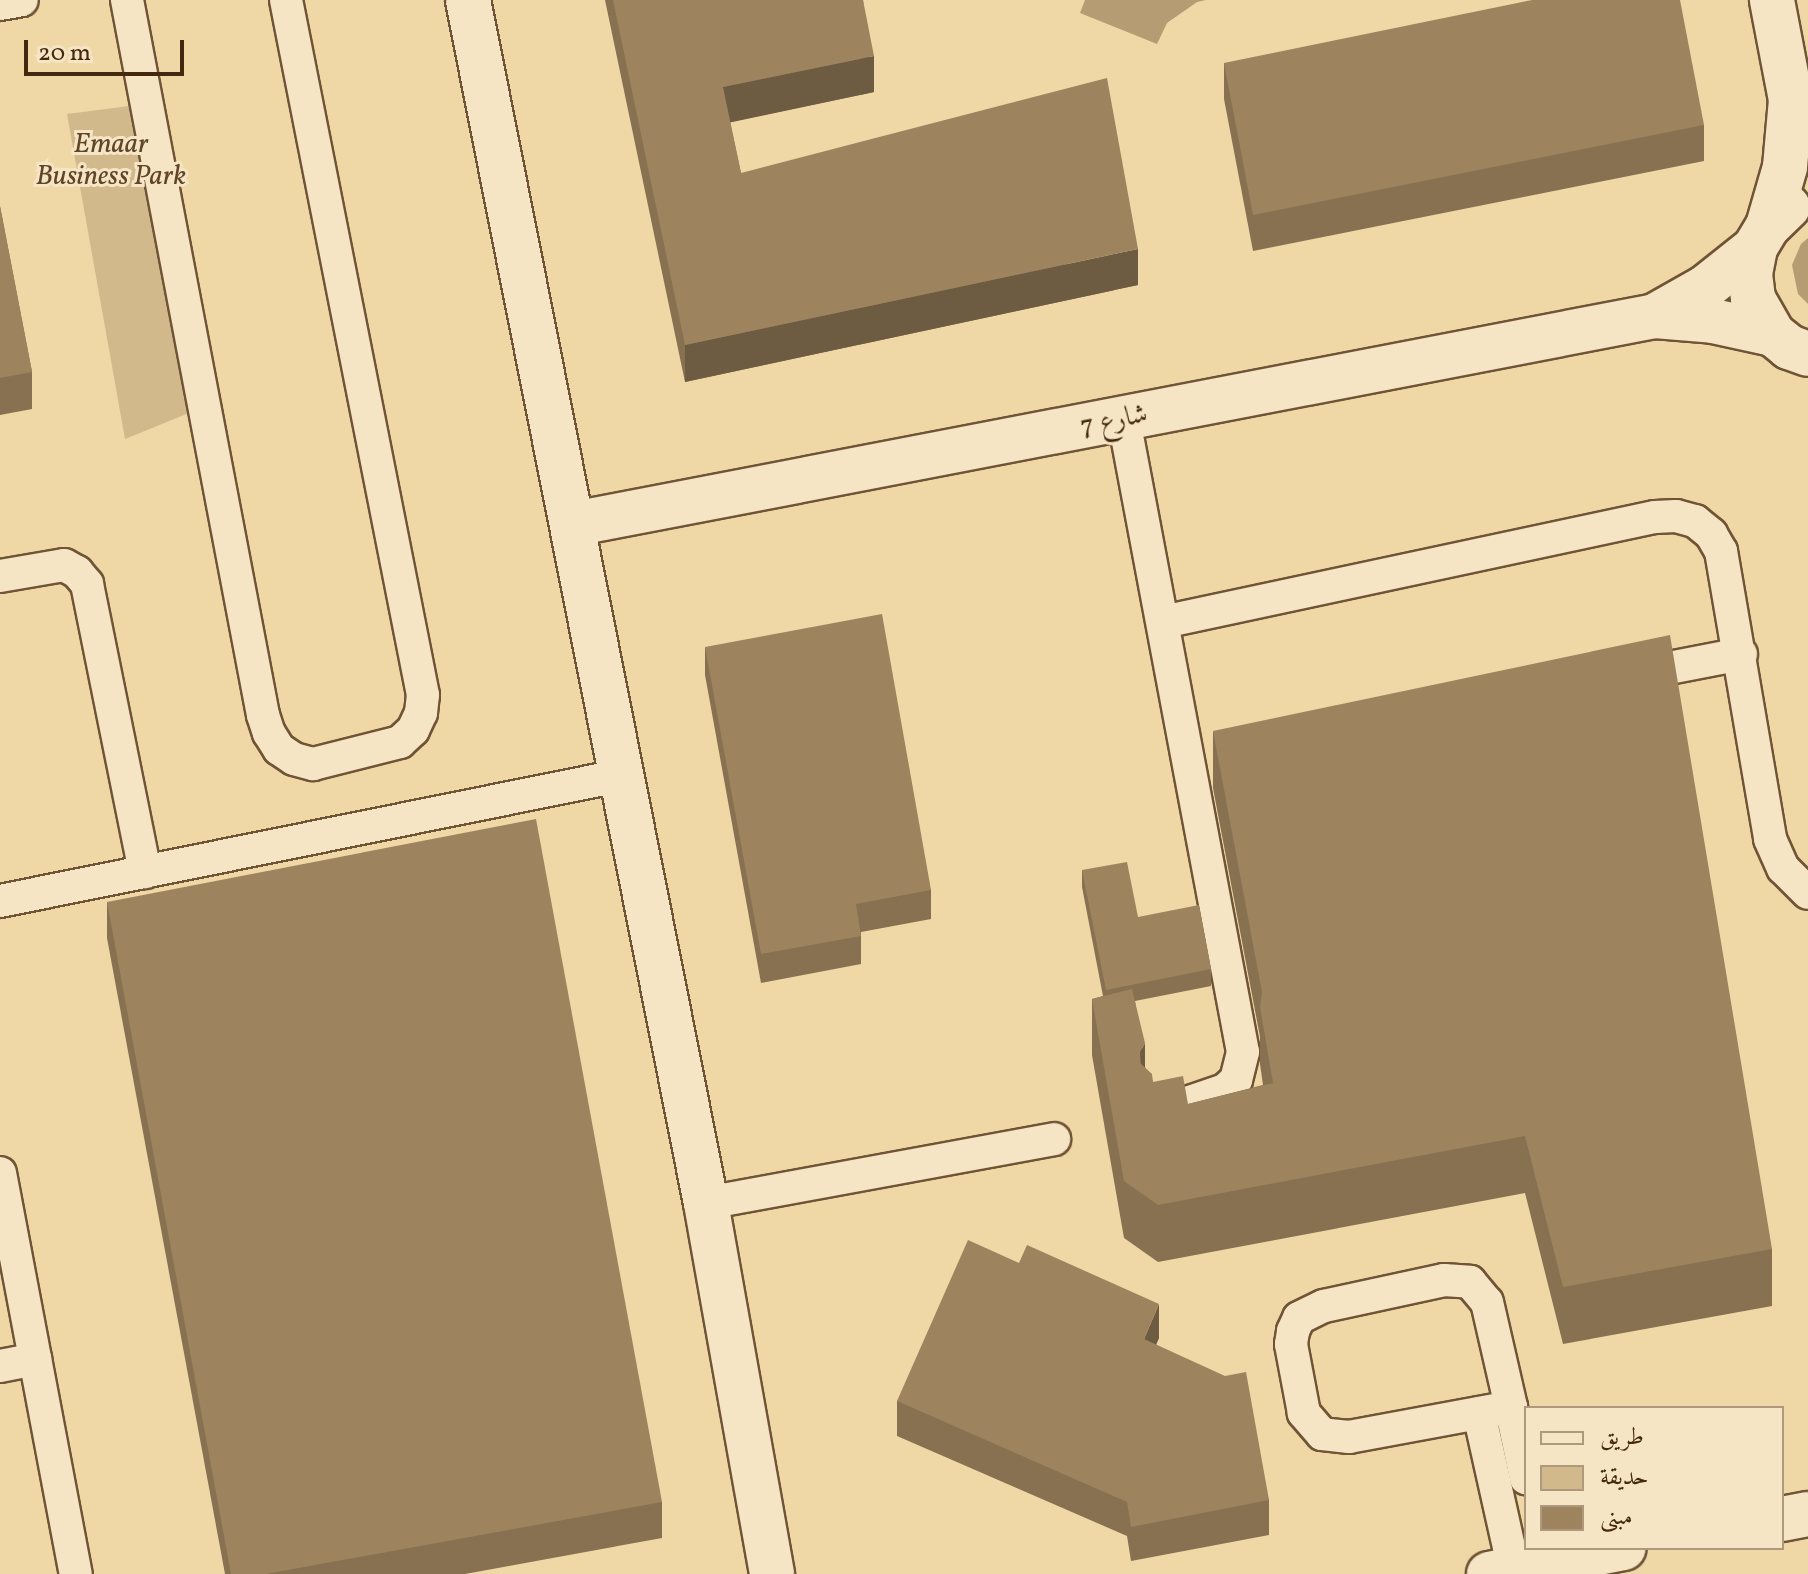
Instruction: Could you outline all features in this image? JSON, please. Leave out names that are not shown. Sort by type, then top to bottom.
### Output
[{"type":"street","points":[[468,0],[706,1203],[772,1574]]},
{"type":"street","points":[[1772,0],[1800,117],[1750,274],[1753,299],[1794,350]]},
{"type":"street","name":"شارع 7","points":[[1655,316],[1706,287],[1761,237],[1788,207],[1808,199]]},
{"type":"street","name":"شارع 7","points":[[573,524],[1655,316],[1713,321],[1794,350]]},
{"type":"street","points":[[1784,1519],[1808,1514]]},
{"type":"street","points":[[1522,1563],[1610,1550]]},
{"type":"lane","points":[[0,4],[22,0]]},
{"type":"lane","points":[[127,0],[263,715],[279,749],[294,759],[313,764],[400,742],[413,730],[421,713],[423,695],[286,0]]},
{"type":"lane","points":[[1124,420],[1163,622],[1204,758],[1243,1052],[1236,1080],[1225,1090],[1158,1113]]},
{"type":"lane","points":[[1163,622],[1655,517],[1676,516],[1695,521],[1711,534],[1721,551],[1741,654],[1770,839],[1783,868],[1808,893]]},
{"type":"lane","points":[[0,576],[64,565],[77,572],[87,584],[145,872]]},
{"type":"lane","points":[[1601,681],[1741,654]]},
{"type":"lane","points":[[0,901],[145,872],[276,862],[623,775]]},
{"type":"lane","points":[[706,1203],[1054,1139]]},
{"type":"lane","points":[[0,1173],[12,1300],[35,1359],[76,1574]]},
{"type":"lane","points":[[1511,1407],[1349,1437],[1322,1434],[1311,1425],[1304,1413],[1291,1344],[1293,1331],[1299,1318],[1324,1306],[1444,1280],[1470,1282],[1487,1302],[1511,1407],[1524,1469]]},
{"type":"lane","points":[[0,1366],[35,1359]]},
{"type":"lane","points":[[1479,1413],[1522,1563]]},
{"type":"green space","name":"Emaar Business Park","points":[[137,105],[189,413],[125,439],[67,114]]},
{"type":"shaded area","points":[[1085,0],[1206,0],[1197,2],[1167,23],[1157,44],[1080,13]]},
{"type":"shaded area","points":[[1808,238],[1808,304],[1798,294],[1792,265],[1801,244]]},
{"type":"building","points":[[613,0],[863,0],[874,56],[723,87],[741,173],[1107,78],[1138,249],[685,345]]},
{"type":"building","points":[[1532,0],[1680,0],[1704,125],[1253,215],[1224,63]]},
{"type":"building","points":[[0,206],[32,372],[0,378]]},
{"type":"building","points":[[882,614],[931,890],[856,904],[861,936],[761,954],[705,647]]},
{"type":"building","points":[[1670,635],[1772,1249],[1563,1287],[1525,1136],[1158,1205],[1124,1181],[1092,999],[1132,989],[1145,1043],[1140,1052],[1140,1063],[1152,1074],[1153,1082],[1183,1076],[1188,1104],[1273,1083],[1260,1007],[1262,992],[1213,731]]},
{"type":"building","points":[[536,819],[662,1502],[266,1574],[231,1574],[107,902]]},
{"type":"building","points":[[1127,862],[1138,917],[1199,905],[1211,969],[1106,990],[1082,870]]},
{"type":"building","points":[[968,1240],[1019,1263],[1027,1245],[1159,1304],[1144,1339],[1225,1376],[1246,1372],[1269,1500],[1131,1527],[1127,1502],[897,1401]]}]
